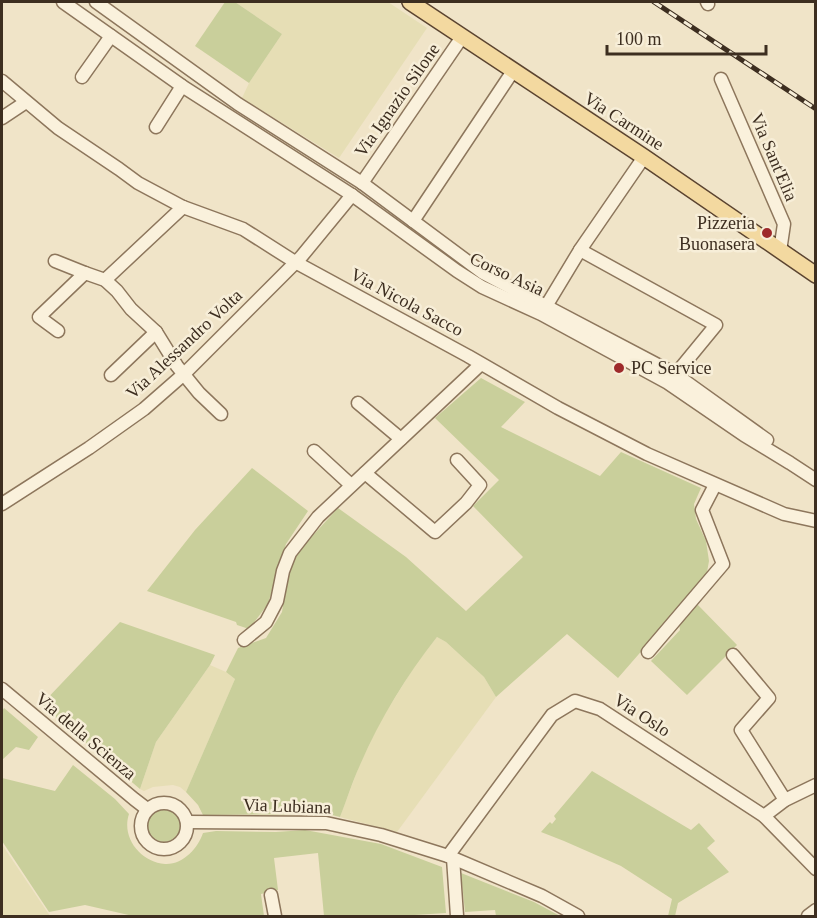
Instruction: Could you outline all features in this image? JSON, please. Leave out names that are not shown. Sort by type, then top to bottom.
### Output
[{"type":"main road","name":"Via Carmine","points":[[410,2],[816,275]]},
{"type":"street","name":"Corso Asia","points":[[63,2],[182,86],[352,195],[457,271],[482,286],[544,310]]},
{"type":"street","name":"Corso Asia","points":[[96,2],[238,104],[362,183],[483,273],[544,310]]},
{"type":"street","points":[[82,77],[111,36]]},
{"type":"street","name":"Via Ignazio Silone","points":[[362,183],[462,37]]},
{"type":"street","points":[[412,221],[513,71]]},
{"type":"street","name":"Via Sant'Elia","points":[[721,79],[784,224],[780,251]]},
{"type":"street","name":"Via Nicola Sacco","points":[[2,81],[58,129],[138,183],[183,207],[243,229],[295,262],[627,444],[784,514],[816,521]]},
{"type":"street","points":[[156,127],[182,86]]},
{"type":"street","points":[[2,118],[27,102]]},
{"type":"street","points":[[644,158],[580,250],[544,310],[672,379],[816,470]]},
{"type":"street","name":"Via Alessandro Volta","points":[[2,504],[144,410],[184,374],[295,262],[352,195]]},
{"type":"street","points":[[105,280],[183,207]]},
{"type":"street","points":[[580,250],[716,325],[672,379]]},
{"type":"street","points":[[54,261],[105,280],[156,332],[177,366],[199,393],[221,414]]},
{"type":"street","points":[[58,331],[39,317],[85,273]]},
{"type":"street","points":[[111,375],[156,332]]},
{"type":"street","points":[[244,640],[266,622],[277,601],[283,571],[290,553],[318,517],[481,364]]},
{"type":"street","points":[[672,379],[744,435],[816,480]]},
{"type":"street","points":[[358,403],[401,439]]},
{"type":"street","points":[[314,451],[351,485]]},
{"type":"street","points":[[366,473],[435,532],[466,503],[480,485],[457,460]]},
{"type":"street","points":[[648,652],[723,564],[702,510],[715,485]]},
{"type":"street","points":[[733,655],[769,698],[741,730],[785,800]]},
{"type":"street","name":"Via della Scienza","points":[[2,689],[147,809]]},
{"type":"street","name":"Via Oslo","points":[[451,857],[552,715],[575,701],[600,709],[764,816],[816,869]]},
{"type":"street","points":[[764,816],[785,800],[816,785]]},
{"type":"street","points":[[160,803],[172,804],[181,809],[187,822],[185,837],[173,848],[165,849],[157,848],[144,839],[140,823],[147,809],[160,803]]},
{"type":"street","name":"Via Lubiana","points":[[187,822],[326,823],[381,835],[451,857],[542,896],[578,916]]},
{"type":"street","points":[[451,857],[457,916]]},
{"type":"street","points":[[271,895],[275,916]]},
{"type":"street","points":[[808,916],[816,910]]},
{"type":"shaded area","points":[[235,2],[388,2],[427,28],[339,158],[242,98],[249,83],[282,34]]},
{"type":"shaded area","points":[[437,637],[446,642],[484,677],[496,697],[397,832],[340,817],[359,766],[381,720],[416,664]]},
{"type":"shaded area","points":[[210,665],[235,679],[186,792],[173,785],[153,787],[144,791],[140,789],[156,742]]},
{"type":"shaded area","points":[[3,846],[50,916],[2,916]]},
{"type":"green space","points":[[225,2],[235,2],[282,34],[249,83],[195,46]]},
{"type":"green space","points":[[481,378],[525,402],[501,427],[600,476],[621,452],[701,488],[694,504],[696,519],[706,541],[709,561],[707,572],[699,585],[618,678],[567,634],[496,697],[484,677],[446,642],[437,637],[404,683],[385,715],[357,771],[340,817],[328,814],[203,815],[198,805],[186,792],[235,679],[226,672],[238,648],[266,638],[282,612],[289,567],[296,554],[338,508],[406,557],[466,611],[523,557],[473,506],[499,480],[435,418]]},
{"type":"green space","points":[[252,468],[308,511],[286,544],[268,604],[249,629],[237,625],[236,622],[147,591],[195,530]]},
{"type":"green space","points":[[697,604],[737,645],[687,695],[651,661],[680,630],[679,623]]},
{"type":"green space","points":[[120,622],[215,655],[156,742],[140,789],[41,705]]},
{"type":"green space","points":[[4,708],[38,737],[29,750],[16,747],[2,760],[2,711]]},
{"type":"green space","points":[[73,765],[115,799],[129,814],[127,823],[131,840],[141,854],[148,859],[165,864],[178,862],[194,850],[203,833],[305,830],[381,844],[442,867],[446,913],[399,916],[324,916],[318,853],[274,858],[278,890],[261,894],[264,916],[133,916],[85,905],[49,912],[2,841],[2,778],[55,791]]},
{"type":"green space","points":[[592,771],[691,830],[699,823],[715,841],[707,848],[729,872],[678,903],[675,916],[668,916],[672,899],[621,866],[541,832],[550,822],[552,824],[556,819],[554,816]]},
{"type":"green space","points":[[164,808],[176,813],[181,825],[176,837],[164,842],[152,837],[147,825],[152,813]]},
{"type":"green space","points":[[461,873],[534,902],[560,916],[496,916],[495,910],[465,912]]},
{"type":"railway","points":[[654,2],[816,109]]},
{"type":"place","name":"Pizzeria Buonasera","points":[[767,233]]},
{"type":"place","name":"PC Service","points":[[619,368]]}]
